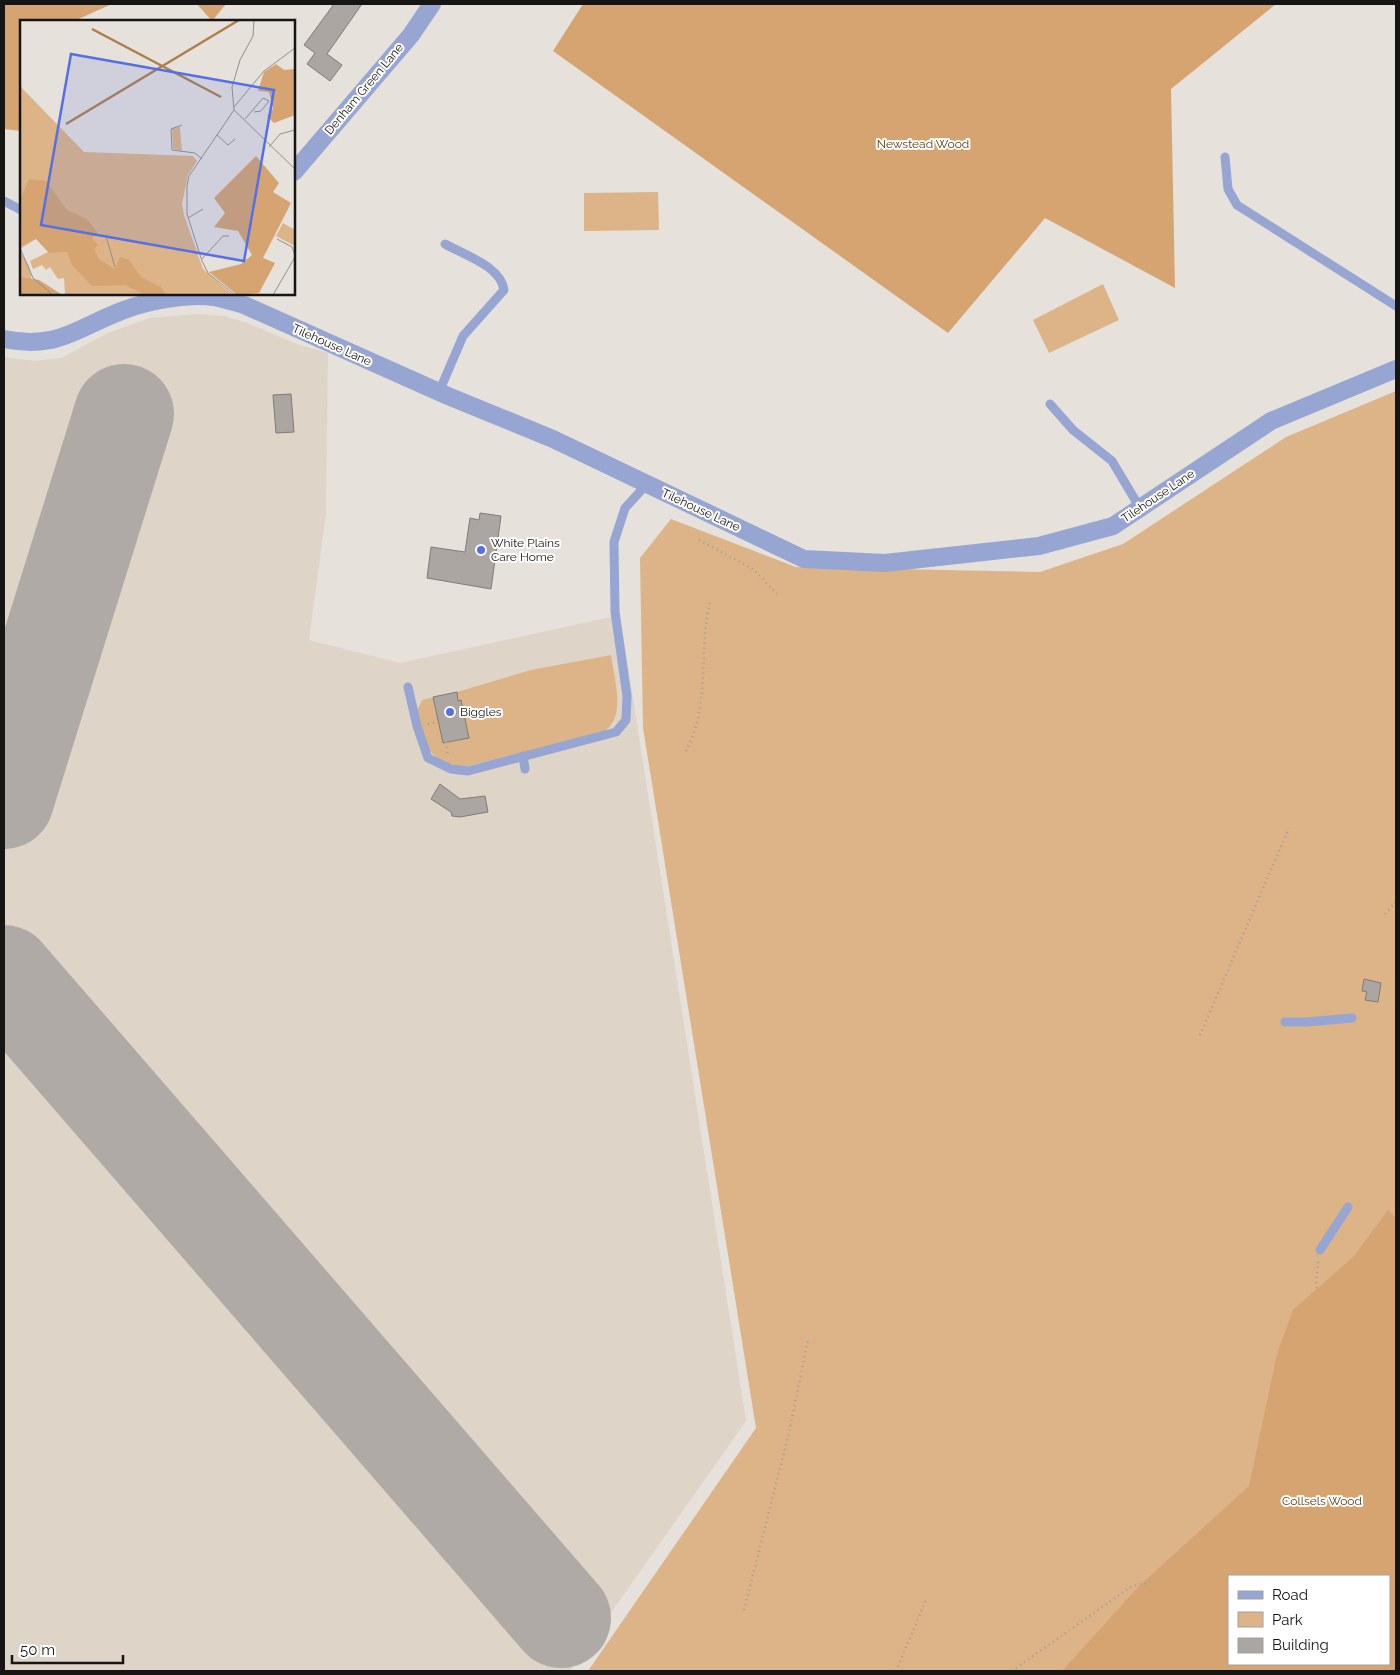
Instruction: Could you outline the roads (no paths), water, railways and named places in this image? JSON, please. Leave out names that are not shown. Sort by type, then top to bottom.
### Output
[{"type":"street","name":"Denham Green Lane","points":[[295,171],[411,35],[432,4]]},
{"type":"street","name":"Tilehouse Lane","points":[[4,338],[35,343],[54,340],[124,310],[151,302],[184,295],[214,295],[244,305],[439,392],[553,439],[635,476],[647,484],[804,559],[885,563],[1039,546],[1113,526],[1271,421],[1396,369]]},
{"type":"lane","points":[[1225,157],[1228,190],[1237,205],[1396,306]]},
{"type":"lane","points":[[4,201],[20,209]]},
{"type":"lane","points":[[439,392],[463,336],[504,290],[503,282],[494,271],[445,244]]},
{"type":"lane","points":[[1050,404],[1073,430],[1112,461],[1140,508]]},
{"type":"lane","points":[[408,687],[417,726],[428,758],[451,770],[468,771],[616,732],[626,720],[627,696],[615,612],[614,542],[625,508],[647,484]]},
{"type":"lane","points":[[523,756],[526,769]]},
{"type":"lane","points":[[1285,1022],[1352,1018]]},
{"type":"lane","points":[[1320,1250],[1348,1207]]},
{"type":"place","name":"White Plains Care Home","points":[[481,550]]},
{"type":"place","name":"Biggles","points":[[450,712]]},
{"type":"park label","name":"Newstead Wood","points":[[923,144]]},
{"type":"park label","name":"Collsels Wood","points":[[1322,1501]]}]
